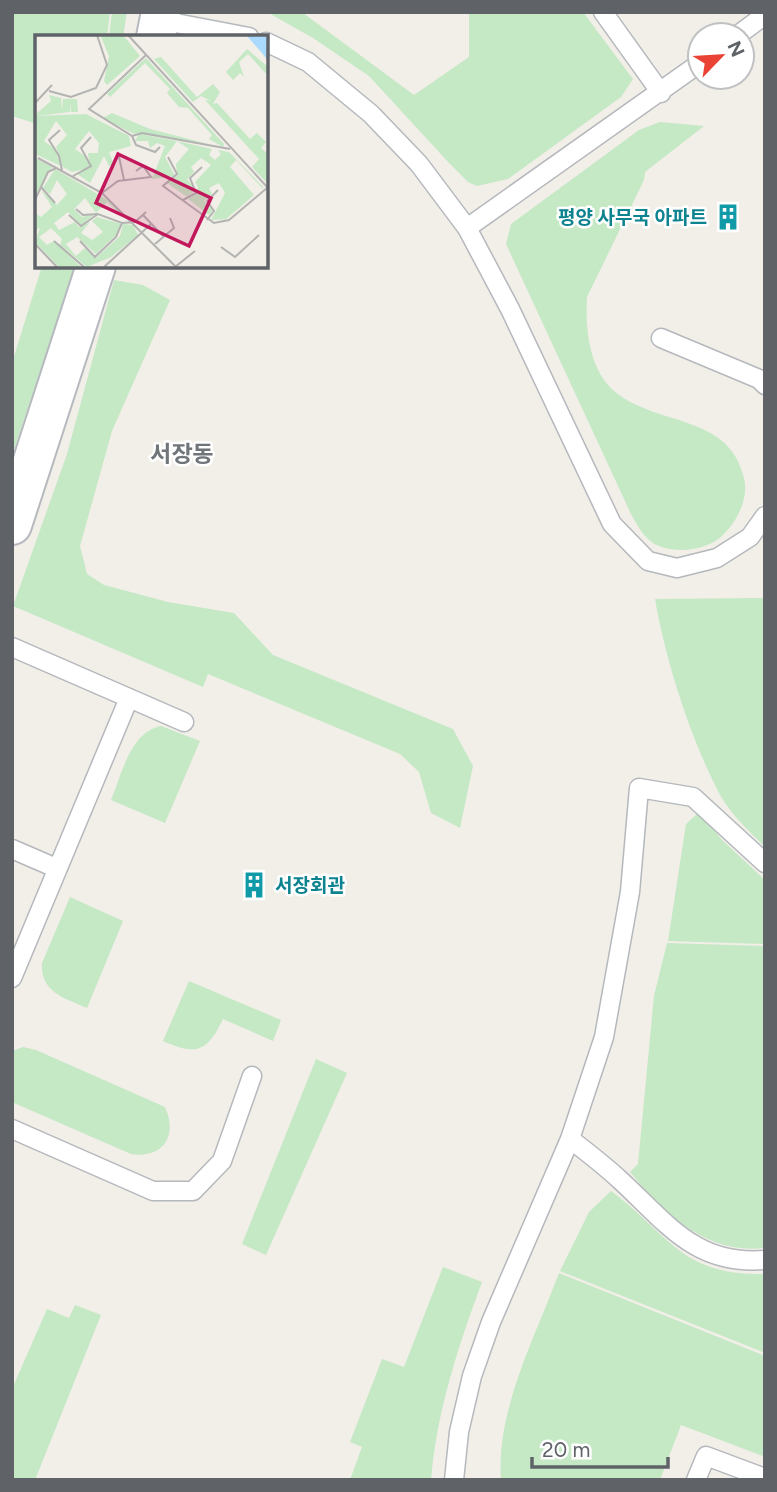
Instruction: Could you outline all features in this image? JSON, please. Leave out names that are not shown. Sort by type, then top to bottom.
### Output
[{"type":"street","points":[[12,525],[95,268]]},
{"type":"lane","points":[[603,12],[661,93]]},
{"type":"lane","points":[[159,23],[236,35]]},
{"type":"lane","points":[[268,43],[308,62],[371,114],[419,164],[467,228],[510,309],[612,524],[648,561],[677,568],[717,558],[750,537],[765,516]]},
{"type":"lane","points":[[467,228],[686,74]]},
{"type":"lane","points":[[661,338],[759,379],[765,385]]},
{"type":"lane","points":[[12,647],[184,722]]},
{"type":"lane","points":[[12,978],[56,868],[130,698]]},
{"type":"lane","points":[[454,1480],[459,1432],[475,1366],[491,1322],[570,1139],[604,1037],[630,892],[639,788],[693,797],[765,863]]},
{"type":"lane","points":[[12,849],[56,868]]},
{"type":"lane","points":[[12,1129],[153,1191],[193,1191],[222,1161],[252,1076]]},
{"type":"lane","points":[[570,1139],[620,1180],[685,1241],[710,1254],[750,1261],[765,1260]]},
{"type":"lane","points":[[696,1480],[706,1456],[765,1478]]},
{"type":"green space","points":[[12,12],[110,12],[107,35],[35,35],[35,123],[12,116]]},
{"type":"green space","points":[[112,12],[127,12],[123,35],[109,35]]},
{"type":"green space","points":[[267,12],[303,13],[414,95],[469,57],[469,12],[583,12],[633,79],[621,97],[508,179],[477,186],[468,182],[450,164],[369,76],[313,38]]},
{"type":"green space","points":[[660,122],[704,126],[645,172],[644,180],[587,297],[587,322],[594,360],[614,391],[650,411],[708,431],[723,442],[736,457],[745,486],[743,502],[737,516],[723,535],[708,545],[690,550],[661,547],[643,534],[631,514],[506,244],[511,224],[639,130]]},
{"type":"green space","points":[[41,268],[74,268],[12,456],[12,363]]},
{"type":"green space","points":[[114,280],[143,285],[170,300],[112,431],[80,546],[87,574],[104,585],[168,602],[234,613],[273,655],[453,729],[473,766],[460,828],[431,813],[419,772],[400,754],[208,674],[203,687],[13,606],[67,454]]},
{"type":"green space","points":[[765,598],[765,847],[729,808],[708,771],[680,699],[655,599]]},
{"type":"green space","points":[[161,726],[200,741],[165,823],[111,800],[134,745],[150,730]]},
{"type":"green space","points":[[699,812],[722,840],[765,880],[765,944],[668,941],[686,824]]},
{"type":"green space","points":[[70,897],[123,921],[87,1008],[55,993],[42,973],[42,963]]},
{"type":"green space","points":[[667,943],[765,946],[765,1248],[724,1245],[705,1238],[672,1216],[630,1172],[638,1164],[654,996]]},
{"type":"green space","points":[[189,981],[281,1020],[273,1041],[223,1019],[212,1038],[200,1048],[184,1049],[163,1041]]},
{"type":"green space","points":[[23,1047],[36,1050],[165,1107],[170,1127],[165,1143],[152,1153],[131,1154],[14,1103],[12,1051]]},
{"type":"green space","points":[[316,1059],[347,1073],[266,1255],[242,1244]]},
{"type":"green space","points":[[611,1191],[663,1237],[694,1260],[736,1273],[765,1274],[765,1353],[560,1271],[589,1212]]},
{"type":"green space","points":[[443,1267],[482,1282],[450,1379],[438,1429],[431,1480],[350,1480],[362,1447],[350,1442],[382,1359],[404,1367]]},
{"type":"green space","points":[[559,1273],[765,1356],[765,1457],[681,1425],[660,1480],[501,1480],[501,1453],[511,1400]]},
{"type":"green space","points":[[75,1305],[101,1315],[35,1480],[12,1480],[12,1389],[47,1309],[69,1318]]},
{"type":"place","name":"평양 사무국 아파트","points":[[728,217]]},
{"type":"place","name":"서장회관","points":[[254,885]]},
{"type":"district","name":"서장동","points":[[182,454]]}]
